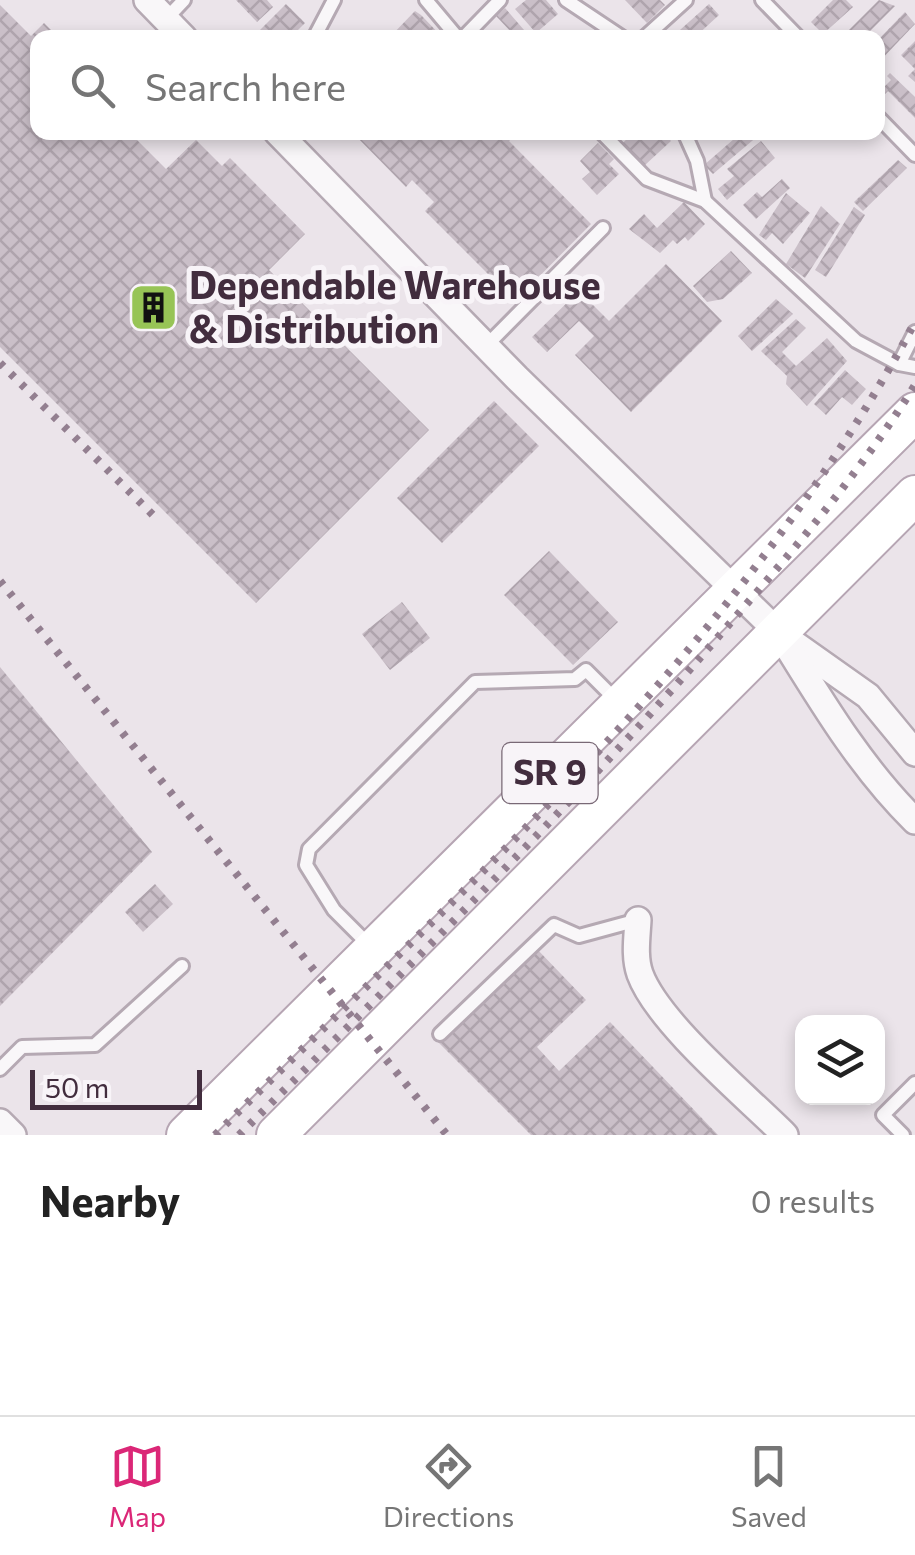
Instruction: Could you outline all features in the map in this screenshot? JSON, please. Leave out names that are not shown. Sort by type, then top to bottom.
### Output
[{"type":"main road","name":"SR 9","points":[[186,1135],[915,412]]},
{"type":"main road","name":"SR 9","points":[[281,1133],[452,954],[915,495]]},
{"type":"street","points":[[147,0],[175,28]]},
{"type":"street","points":[[285,140],[486,346],[779,632],[868,696],[915,753]]},
{"type":"street","points":[[779,632],[823,705],[890,796],[915,821]]},
{"type":"street","points":[[638,920],[636,958],[647,989],[676,1026],[774,1131]]},
{"type":"street","points":[[0,1122],[13,1135]]},
{"type":"lane","points":[[175,28],[184,0]]},
{"type":"lane","points":[[318,30],[334,0]]},
{"type":"lane","points":[[426,0],[454,30]]},
{"type":"lane","points":[[469,30],[500,0]]},
{"type":"lane","points":[[566,0],[611,30]]},
{"type":"lane","points":[[653,30],[686,0]]},
{"type":"lane","points":[[762,0],[792,30]]},
{"type":"lane","points":[[885,124],[915,155]]},
{"type":"lane","points":[[608,140],[647,179],[705,201],[856,341],[899,364],[915,367]]},
{"type":"lane","points":[[688,140],[697,161],[705,201]]},
{"type":"lane","points":[[486,346],[602,228]]},
{"type":"lane","points":[[899,364],[915,332]]},
{"type":"lane","points":[[372,948],[334,910],[306,865],[309,850],[475,682],[575,679],[586,670],[620,704]]},
{"type":"lane","points":[[440,1034],[554,925],[579,936],[638,920]]},
{"type":"lane","points":[[0,1069],[22,1047],[95,1045],[182,966]]},
{"type":"lane","points":[[904,1135],[884,1115],[915,1083]]},
{"type":"building","points":[[236,0],[267,0],[273,7],[257,22]]},
{"type":"building","points":[[526,0],[546,0],[558,14],[539,30],[533,30],[515,9]]},
{"type":"building","points":[[625,0],[660,0],[665,5],[647,23]]},
{"type":"building","points":[[833,0],[846,0],[853,7],[827,30],[819,30],[811,22]]},
{"type":"building","points":[[879,0],[895,6],[871,30],[849,30]]},
{"type":"building","points":[[286,4],[305,23],[298,30],[260,30]]},
{"type":"building","points":[[709,4],[719,15],[703,30],[680,30]]},
{"type":"building","name":"Dependable Warehouse & Distribution","points":[[0,5],[30,35],[30,140],[137,140],[166,169],[196,140],[222,166],[230,158],[305,234],[269,270],[429,430],[256,603],[0,347]]},
{"type":"building","points":[[505,8],[524,30],[509,30],[496,16]]},
{"type":"building","points":[[415,11],[435,30],[397,30]]},
{"type":"building","points":[[905,12],[915,24],[885,56],[885,33]]},
{"type":"building","points":[[915,41],[915,69],[901,55]]},
{"type":"building","points":[[890,73],[915,97],[915,118],[888,91],[885,94],[885,86],[891,80],[887,76]]},
{"type":"building","points":[[360,140],[510,140],[591,224],[515,301],[425,211],[434,202],[412,180],[406,187]]},
{"type":"building","points":[[626,140],[671,141],[644,166],[623,143]]},
{"type":"building","points":[[733,140],[753,140],[713,174],[704,165]]},
{"type":"building","points":[[761,141],[775,158],[727,200],[718,189],[734,176],[727,169]]},
{"type":"building","points":[[598,143],[614,159],[609,164],[619,174],[597,195],[582,179],[590,172],[580,161]]},
{"type":"building","points":[[898,160],[907,168],[863,211],[854,202]]},
{"type":"building","points":[[782,179],[790,188],[756,219],[743,205],[757,192],[762,197]]},
{"type":"building","points":[[786,193],[810,213],[783,244],[772,233],[766,240],[759,235]]},
{"type":"building","points":[[684,202],[705,224],[688,241],[685,237],[677,244],[673,240],[660,253],[629,229],[644,214],[657,228]]},
{"type":"building","points":[[821,206],[840,224],[805,278],[786,264]]},
{"type":"building","points":[[854,207],[865,215],[826,277],[815,270]]},
{"type":"building","points":[[731,251],[752,273],[723,299],[707,302],[693,286]]},
{"type":"building","points":[[666,264],[722,321],[631,412],[575,355],[594,336],[579,321],[547,352],[532,337],[579,291],[609,321]]},
{"type":"building","points":[[776,299],[793,314],[752,351],[738,336]]},
{"type":"building","points":[[796,319],[806,328],[782,352],[796,366],[827,338],[847,361],[807,406],[786,384],[787,376],[761,351]]},
{"type":"building","points":[[845,370],[866,389],[852,405],[842,397],[826,415],[814,404]]},
{"type":"building","points":[[494,401],[539,446],[442,543],[397,498]]},
{"type":"building","points":[[549,551],[618,622],[573,665],[504,595]]},
{"type":"building","points":[[402,602],[430,638],[390,670],[362,634]]},
{"type":"building","points":[[0,667],[152,852],[0,1006]]},
{"type":"building","points":[[155,884],[173,904],[143,932],[125,912]]},
{"type":"building","points":[[535,947],[586,1000],[537,1047],[559,1071],[610,1022],[718,1135],[531,1135],[437,1041]]},
{"type":"railway","points":[[215,1135],[502,851],[686,653],[770,548],[847,438],[915,322]]},
{"type":"railway","points":[[0,363],[158,520]]},
{"type":"railway","points":[[239,1135],[484,890],[662,701],[822,514],[915,385]]},
{"type":"railway","points":[[0,581],[447,1135]]},
{"type":"place","name":"Dependable Warehouse & Distribution","points":[[154,308]]}]
